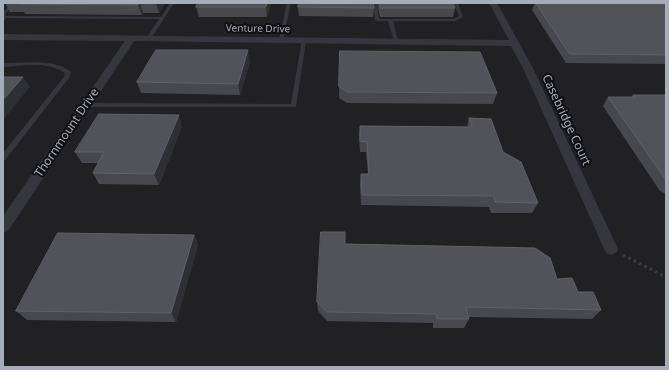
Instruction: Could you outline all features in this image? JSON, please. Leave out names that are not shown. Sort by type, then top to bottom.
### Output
[{"type":"street","name":"Casebridge Court","points":[[493,3],[531,75],[611,249]]},
{"type":"street","name":"Venture Drive","points":[[3,37],[513,43]]},
{"type":"street","name":"Thornmount Drive","points":[[3,227],[131,39]]},
{"type":"lane","points":[[16,3],[4,14],[4,19],[162,18]]},
{"type":"lane","points":[[148,39],[172,3]]},
{"type":"lane","points":[[280,40],[289,3]]},
{"type":"lane","points":[[375,3],[377,20],[456,20],[461,17],[456,3]]},
{"type":"lane","points":[[390,20],[396,41]]},
{"type":"lane","points":[[87,105],[294,106],[304,41]]},
{"type":"lane","points":[[3,65],[55,66],[64,68],[68,72],[67,77],[3,158]]},
{"type":"path","points":[[611,249],[666,277]]},
{"type":"shaded area","points":[[3,3],[666,3],[666,367],[3,367]]},
{"type":"building","points":[[140,3],[138,5],[19,4]]},
{"type":"building","points":[[198,3],[267,3],[266,7],[196,7]]},
{"type":"building","points":[[299,3],[373,3],[374,8],[298,7]]},
{"type":"building","points":[[380,3],[453,3],[455,8],[381,8]]},
{"type":"building","points":[[536,3],[666,3],[666,55],[570,54]]},
{"type":"building","points":[[156,50],[248,50],[238,84],[137,82]]},
{"type":"building","points":[[340,51],[480,52],[497,93],[347,92],[339,87]]},
{"type":"building","points":[[3,77],[23,77],[3,100]]},
{"type":"building","points":[[633,95],[666,95],[666,180],[608,97],[635,97]]},
{"type":"building","points":[[99,114],[179,115],[154,174],[93,173],[104,152],[75,152]]},
{"type":"building","points":[[469,118],[491,119],[503,152],[521,162],[538,203],[495,202],[494,196],[362,195],[361,174],[369,174],[367,142],[360,141],[360,126],[472,127]]},
{"type":"building","points":[[321,232],[345,232],[345,244],[535,248],[550,258],[557,279],[572,278],[578,292],[593,292],[601,310],[466,307],[469,319],[437,319],[436,314],[327,312],[317,302]]},
{"type":"building","points":[[58,233],[194,235],[171,313],[16,311]]}]
